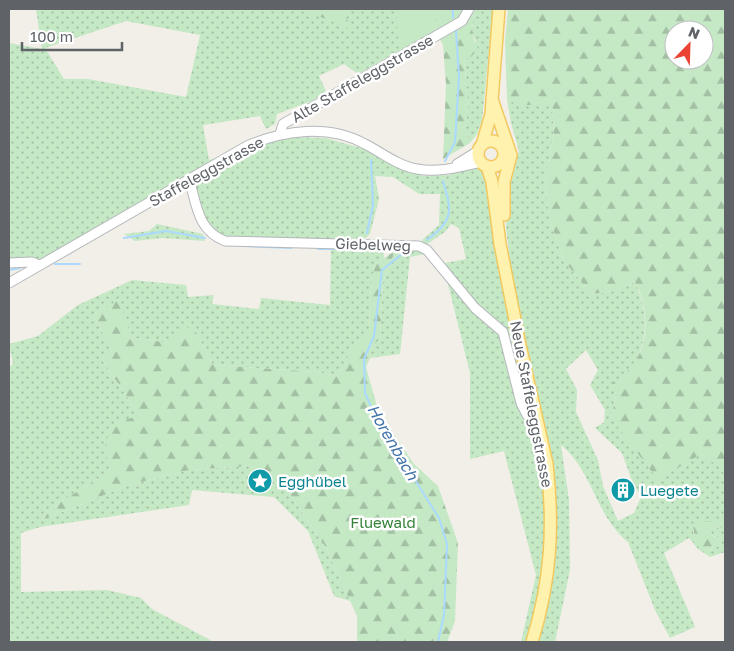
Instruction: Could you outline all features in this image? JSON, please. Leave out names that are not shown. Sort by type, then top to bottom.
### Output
[{"type":"main road","points":[[482,156],[491,114],[499,9]]},
{"type":"main road","points":[[492,99],[511,155],[503,198],[505,264]]},
{"type":"main road","points":[[491,114],[499,145],[504,155],[500,163],[498,181],[503,198]]},
{"type":"main road","points":[[482,156],[491,142],[499,145]]},
{"type":"main road","points":[[482,156],[493,167],[500,163]]},
{"type":"main road","name":"Neue Staffeleggstrasse","points":[[482,156],[492,182],[500,244],[520,345],[547,464],[552,512],[550,568],[544,603],[532,642]]},
{"type":"street","name":"Alte Staffeleggstrasse","points":[[280,134],[283,124],[450,28],[468,13]]},
{"type":"street","name":"Staffeleggstrasse","points":[[9,283],[247,146],[280,134],[298,132],[342,135],[415,169],[430,171],[446,169],[482,156]]},
{"type":"street","name":"Giebelweg","points":[[189,179],[203,226],[214,237],[225,241],[419,246],[427,250],[475,308],[503,332],[521,403],[527,415]]},
{"type":"street","points":[[9,263],[32,262],[39,265]]},
{"type":"green space","points":[[36,9],[437,9],[435,31],[358,74],[344,64],[319,76],[326,91],[312,101],[277,114],[275,124],[266,129],[260,116],[203,125],[209,160],[291,137],[325,138],[368,150],[423,176],[448,175],[472,167],[487,171],[515,307],[506,227],[508,194],[519,151],[507,99],[519,105],[552,105],[554,133],[545,179],[549,217],[564,261],[592,294],[613,291],[635,282],[644,312],[645,331],[640,351],[635,364],[623,377],[611,418],[691,449],[719,466],[725,474],[725,521],[694,523],[693,532],[706,550],[722,545],[721,538],[713,536],[710,531],[713,527],[725,528],[725,552],[710,557],[698,549],[689,538],[664,553],[695,627],[670,638],[655,610],[628,542],[617,532],[580,468],[561,445],[569,500],[570,570],[555,642],[521,642],[536,575],[504,451],[470,459],[470,373],[448,284],[435,265],[466,259],[459,228],[451,224],[446,231],[426,245],[422,240],[439,225],[440,194],[419,194],[393,177],[375,176],[379,199],[370,234],[363,240],[383,249],[384,258],[375,264],[369,302],[370,333],[356,342],[338,376],[318,372],[213,365],[196,332],[169,343],[130,337],[119,300],[94,316],[112,350],[103,361],[140,416],[105,443],[110,471],[45,512],[42,520],[129,485],[189,470],[250,466],[287,490],[325,546],[350,601],[334,596],[308,531],[274,497],[192,490],[189,505],[40,527],[21,533],[21,592],[107,590],[141,598],[152,609],[214,642],[9,642],[9,367],[13,364],[9,344],[38,336],[78,305],[132,280],[186,285],[188,297],[214,295],[212,304],[259,309],[261,298],[330,305],[331,243],[225,241],[203,225],[189,179],[45,259],[32,262],[9,263],[9,43],[42,49]],"holes":[[[126,21],[200,35],[186,97],[88,79],[64,79],[45,48]],[[586,350],[598,370],[590,385],[605,410],[604,422],[595,428],[622,453],[631,478],[641,497],[634,513],[618,521],[603,486],[598,460],[576,412],[577,390],[566,369]]]},
{"type":"green space","points":[[301,9],[348,9],[345,16],[353,30]]},
{"type":"green space","points":[[396,9],[437,9],[435,31],[399,52]]},
{"type":"green space","points":[[437,9],[474,9],[472,34],[478,49],[471,57],[464,59],[468,106],[465,130],[470,143],[443,159],[446,84],[443,45],[435,31]]},
{"type":"green space","points":[[474,9],[493,9],[482,120],[477,134],[470,143],[465,130],[468,106],[464,59],[471,57],[476,41],[472,34]]},
{"type":"green space","points":[[508,9],[725,9],[725,475],[718,466],[701,454],[658,480],[611,418],[616,396],[612,383],[634,364],[644,338],[644,310],[641,296],[635,282],[613,291],[592,294],[564,261],[549,217],[545,179],[554,133],[552,105],[519,105],[507,99],[505,42]]},
{"type":"green space","points":[[157,224],[203,234],[205,241],[162,238],[135,241],[124,234],[149,231]]},
{"type":"green space","points":[[413,243],[425,254],[410,257],[400,354],[370,358],[372,346],[380,339],[383,282],[395,251]]},
{"type":"green space","name":"Fluewald","points":[[395,251],[383,282],[380,339],[372,346],[366,367],[378,410],[414,464],[438,486],[458,543],[455,621],[447,642],[357,642],[357,616],[325,546],[287,490],[250,466],[189,470],[129,485],[42,520],[45,512],[110,471],[105,443],[115,422],[140,416],[103,361],[112,350],[94,316],[119,299],[131,337],[169,343],[185,326],[196,332],[213,365],[318,372],[338,376],[356,342],[370,333],[369,302],[375,264]]},
{"type":"green space","points":[[699,521],[725,521],[725,528],[713,527],[710,531],[713,536],[721,538],[722,545],[706,550],[703,547],[696,538],[694,531],[693,523]]},
{"type":"waterway","name":"Horenbach","points":[[453,9],[453,18]]},
{"type":"waterway","name":"Horenbach","points":[[445,161],[455,142],[459,77],[456,31]]},
{"type":"waterway","points":[[367,233],[373,205],[371,160]]},
{"type":"waterway","name":"Horenbach","points":[[427,240],[442,226],[448,214],[448,200],[443,181]]},
{"type":"waterway","points":[[124,238],[166,231],[205,238]]},
{"type":"waterway","points":[[244,246],[291,248]]},
{"type":"waterway","points":[[318,249],[356,249]]},
{"type":"waterway","name":"Horenbach","points":[[407,250],[382,270],[374,336],[364,359],[365,393],[377,420],[439,518],[447,544],[444,615],[438,642]]},
{"type":"waterway","points":[[55,264],[80,264]]},
{"type":"waterway","points":[[9,270],[20,268]]},
{"type":"place","name":"Egghübel","points":[[260,481]]},
{"type":"place","name":"Luegete","points":[[623,490]]}]
